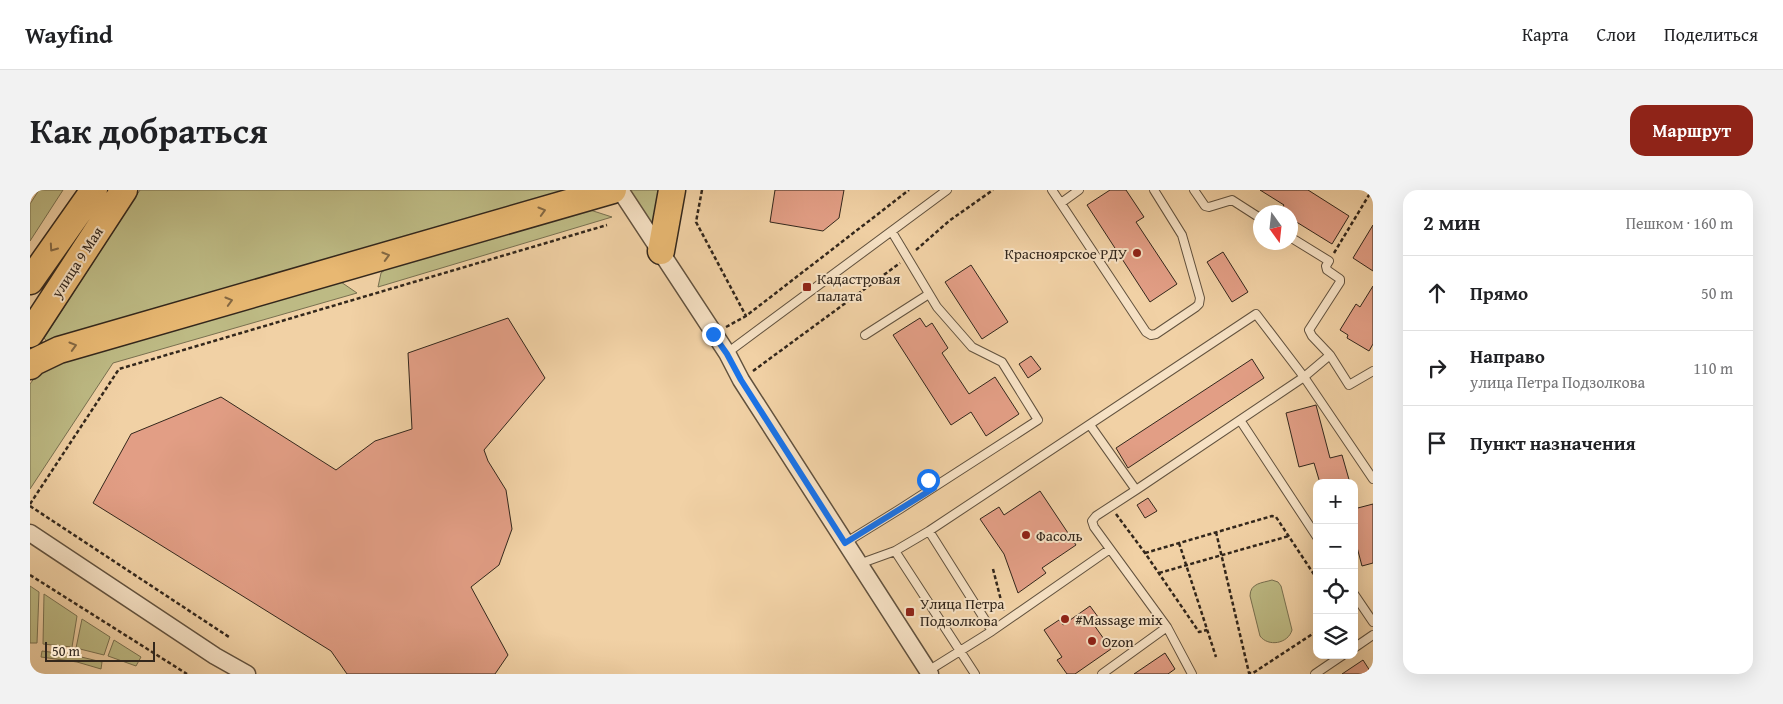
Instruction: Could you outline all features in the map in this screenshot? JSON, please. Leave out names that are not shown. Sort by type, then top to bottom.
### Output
[{"type":"main road","points":[[76,215],[84,190]]},
{"type":"main road","name":"улица 9 Мая","points":[[30,281],[94,190]]},
{"type":"main road","name":"улица 9 Мая","points":[[30,334],[124,190]]},
{"type":"main road","points":[[30,366],[58,350],[613,190]]},
{"type":"main road","points":[[661,251],[672,190]]},
{"type":"street","points":[[620,190],[661,251],[858,564],[929,672]]},
{"type":"street","points":[[30,533],[215,656],[247,674]]},
{"type":"lane","points":[[727,354],[947,190]]},
{"type":"lane","points":[[1052,190],[1146,332],[1150,335],[1156,334],[1196,307],[1199,304],[1200,298],[1182,235],[1154,190]]},
{"type":"lane","points":[[1061,202],[1079,190]]},
{"type":"lane","points":[[1194,190],[1205,206],[1209,207],[1232,200],[1253,214]]},
{"type":"lane","points":[[845,543],[1038,420],[1002,362],[972,347],[937,307],[892,232]]},
{"type":"lane","points":[[1298,242],[1329,261],[1326,268],[1339,277],[1340,282],[1309,330],[1312,336],[1330,355],[1349,385],[1373,370]]},
{"type":"lane","points":[[865,335],[929,294]]},
{"type":"lane","points":[[858,564],[895,551],[929,531],[1256,314],[1304,376],[1373,479]]},
{"type":"lane","points":[[1192,674],[1167,627],[1110,550],[1092,521],[1096,516],[1304,376],[1330,355]]},
{"type":"lane","points":[[1240,420],[1313,531]]},
{"type":"lane","points":[[1090,425],[1136,490]]},
{"type":"lane","points":[[928,480],[934,488]]},
{"type":"lane","points":[[929,531],[992,631]]},
{"type":"lane","points":[[929,672],[1110,550]]},
{"type":"lane","points":[[895,551],[975,674]]},
{"type":"lane","points":[[1358,600],[1373,622]]},
{"type":"lane","points":[[1102,674],[1167,627]]},
{"type":"lane","points":[[1358,645],[1373,635]]},
{"type":"lane","points":[[1315,674],[1337,659]]},
{"type":"path","points":[[702,190],[696,222],[746,316]]},
{"type":"path","points":[[713,334],[746,316],[909,190]]},
{"type":"path","points":[[748,374],[907,258],[949,221],[993,190]]},
{"type":"path","points":[[1329,261],[1372,190]]},
{"type":"path","points":[[229,637],[30,505],[119,369],[606,225]]},
{"type":"path","points":[[1111,507],[1199,632],[1207,630]]},
{"type":"path","points":[[1145,553],[1179,542],[1276,517],[1313,573]]},
{"type":"path","points":[[1216,532],[1249,672],[1254,674],[1313,635]]},
{"type":"path","points":[[1159,574],[1290,536]]},
{"type":"path","points":[[1179,542],[1216,657]]},
{"type":"path","points":[[993,570],[1006,621]]},
{"type":"path","points":[[30,575],[187,674]]},
{"type":"shaded area","points":[[39,190],[63,190],[30,241],[30,204]]},
{"type":"shaded area","points":[[140,190],[572,190],[48,343],[44,338]]},
{"type":"shaded area","points":[[629,190],[661,190],[654,228]]},
{"type":"shaded area","points":[[587,209],[612,217],[378,287],[381,273],[386,269]]},
{"type":"shaded area","points":[[341,282],[357,293],[113,363],[30,489],[30,384],[41,372],[65,361]]},
{"type":"shaded area","points":[[1272,580],[1278,582],[1281,586],[1292,630],[1290,635],[1282,641],[1273,643],[1260,636],[1250,596],[1254,586]]},
{"type":"shaded area","points":[[30,586],[39,592],[37,643],[30,643]]},
{"type":"shaded area","points":[[44,594],[77,616],[72,647],[43,644]]},
{"type":"shaded area","points":[[82,619],[110,637],[104,655],[76,648]]},
{"type":"shaded area","points":[[114,640],[141,657],[136,666],[108,656]]},
{"type":"shaded area","points":[[42,651],[73,655],[102,662],[101,669],[77,662],[41,657]]},
{"type":"building","points":[[775,190],[844,190],[839,218],[823,231],[770,222]]},
{"type":"building","name":"Красноярское РДУ","points":[[1110,190],[1126,190],[1144,217],[1136,222],[1177,284],[1150,302],[1087,205]]},
{"type":"building","points":[[1260,190],[1308,190],[1349,216],[1332,244],[1298,223],[1298,205],[1284,205]]},
{"type":"building","points":[[1373,225],[1373,271],[1353,258]]},
{"type":"building","points":[[1223,252],[1248,292],[1232,302],[1207,262]]},
{"type":"building","points":[[971,265],[1008,322],[982,339],[945,282]]},
{"type":"building","points":[[1373,286],[1373,344],[1369,351],[1347,338],[1348,335],[1340,330],[1356,304],[1360,307]]},
{"type":"building","points":[[508,318],[545,378],[484,450],[488,461],[506,490],[512,529],[499,565],[471,587],[508,655],[495,674],[347,674],[331,651],[93,503],[131,434],[221,397],[336,470],[375,441],[412,429],[408,353]]},
{"type":"building","points":[[920,318],[926,327],[932,323],[948,348],[942,353],[969,394],[995,377],[1019,414],[986,436],[971,412],[951,425],[893,335]]},
{"type":"building","points":[[1031,356],[1041,369],[1028,378],[1019,364]]},
{"type":"building","points":[[1252,359],[1264,378],[1128,468],[1116,448]]},
{"type":"building","points":[[1316,405],[1330,458],[1342,455],[1349,479],[1319,479],[1314,463],[1299,467],[1286,413]]},
{"type":"building","points":[[1040,491],[1076,545],[1042,568],[1046,573],[1018,593],[1004,554],[980,519],[999,507],[1004,515]]},
{"type":"building","points":[[1148,498],[1157,511],[1145,518],[1137,505]]},
{"type":"building","points":[[1373,504],[1373,563],[1362,566],[1358,551],[1358,508]]},
{"type":"building","points":[[1090,606],[1101,621],[1094,625],[1111,649],[1075,674],[1067,674],[1057,660],[1062,657],[1044,630],[1059,620],[1063,625]]},
{"type":"building","points":[[1165,653],[1175,669],[1168,674],[1134,674]]},
{"type":"building","points":[[1363,660],[1372,674],[1342,674]]},
{"type":"place","name":"Красноярское РДУ","points":[[1137,253]]},
{"type":"place","name":"Кадастровая палата","points":[[807,287]]},
{"type":"place","name":"Фасоль","points":[[1026,535]]},
{"type":"place","name":"Улица Петра Подзолкова","points":[[910,612]]},
{"type":"place","name":"#Massage mix","points":[[1065,619]]},
{"type":"place","name":"Ozon","points":[[1092,641]]},
{"type":"route","points":[[713,334],[845,543],[934,488],[928,480]]}]
